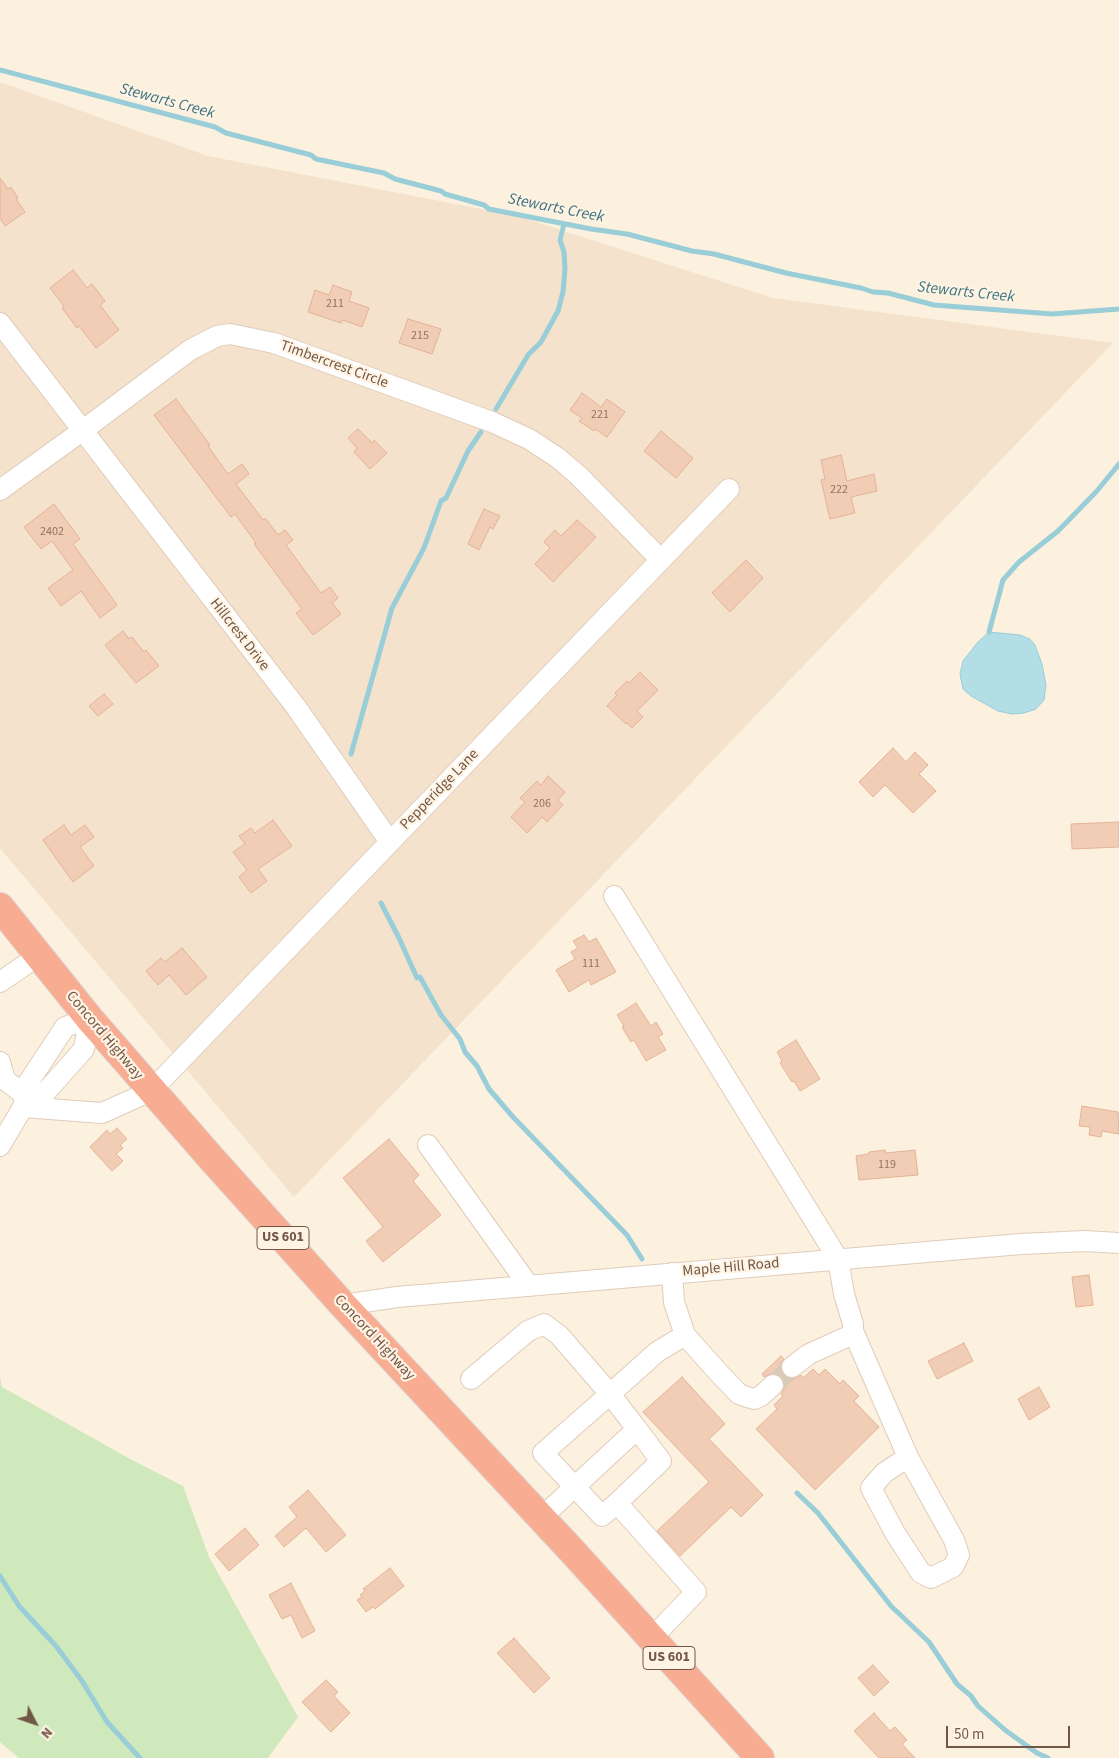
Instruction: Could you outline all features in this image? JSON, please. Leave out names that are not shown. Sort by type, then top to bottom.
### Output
[{"type":"highway","name":"Concord Highway","points":[[0,907],[38,956],[151,1091],[343,1304],[760,1758]]},
{"type":"street","name":"Hillcrest Drive","points":[[0,323],[82,432],[296,707],[390,842]]},
{"type":"street","name":"Timbercrest Circle","points":[[0,490],[82,432],[190,350],[217,336],[230,334],[274,343],[492,422],[529,439],[558,458],[579,476],[661,560]]},
{"type":"street","name":"Pepperidge Lane","points":[[151,1091],[729,489]]},
{"type":"street","points":[[614,896],[838,1259],[853,1331],[908,1457],[954,1540],[959,1555],[953,1567],[931,1578],[921,1573],[895,1533],[871,1488],[884,1473],[908,1457]]},
{"type":"street","points":[[0,982],[38,956]]},
{"type":"street","points":[[0,1146],[24,1101],[28,1083],[65,1026],[89,1018],[84,1049],[44,1094],[24,1101]]},
{"type":"street","points":[[0,1062],[5,1080],[24,1101],[102,1113],[151,1091]]},
{"type":"street","points":[[428,1145],[528,1286]]},
{"type":"street","name":"Maple Hill Road","points":[[343,1304],[397,1297],[1053,1241],[1119,1243]]},
{"type":"street","points":[[672,1273],[674,1302],[685,1335],[739,1394],[754,1399],[761,1396],[773,1385]]},
{"type":"street","points":[[471,1379],[528,1331],[544,1324],[559,1335],[610,1394],[662,1461],[602,1516],[543,1454],[610,1394],[657,1352],[685,1335]]},
{"type":"street","points":[[792,1367],[809,1354],[849,1336],[853,1331]]},
{"type":"street","points":[[541,1518],[637,1429]]},
{"type":"street","points":[[617,1503],[696,1592],[651,1638]]},
{"type":"shaded area","points":[[0,82],[208,156],[517,216],[773,298],[1113,343],[294,1197],[0,848]]},
{"type":"green space","points":[[0,1378],[2,1387],[132,1460],[183,1486],[209,1557],[298,1717],[268,1758],[19,1758],[0,1742]]},
{"type":"water","points":[[989,632],[1020,635],[1030,639],[1035,645],[1042,664],[1046,685],[1044,700],[1036,709],[1012,714],[998,711],[971,696],[963,689],[960,674],[963,661],[978,642]]},
{"type":"building","points":[[0,178],[8,189],[11,187],[18,198],[16,199],[25,212],[5,226],[0,218]]},
{"type":"building","points":[[73,270],[87,288],[92,284],[105,301],[100,305],[119,330],[96,348],[79,326],[77,328],[62,308],[64,306],[50,288]]},
{"type":"building","points":[[333,285],[352,292],[349,301],[369,308],[362,327],[343,320],[341,323],[308,312],[315,290],[329,295]]},
{"type":"building","points":[[408,319],[441,329],[432,354],[399,343]]},
{"type":"building","points":[[582,393],[601,407],[607,399],[625,412],[607,437],[579,421],[582,418],[570,410]]},
{"type":"building","points":[[176,399],[210,445],[208,446],[228,474],[242,464],[249,474],[236,484],[263,520],[265,518],[278,535],[285,530],[293,540],[286,545],[321,593],[330,587],[338,598],[332,603],[341,614],[313,635],[296,613],[302,609],[254,544],[256,543],[235,514],[231,517],[154,415]]},
{"type":"building","points":[[358,429],[372,443],[374,440],[387,453],[370,469],[354,452],[357,448],[348,438]]},
{"type":"building","points":[[661,431],[693,458],[676,478],[644,451]]},
{"type":"building","points":[[841,455],[847,481],[874,474],[877,491],[851,497],[855,513],[830,519],[821,480],[825,479],[821,460]]},
{"type":"building","points":[[54,504],[80,539],[73,544],[117,605],[100,618],[81,591],[61,606],[48,588],[73,570],[52,541],[41,549],[24,527]]},
{"type":"building","points":[[484,509],[500,516],[493,529],[490,527],[479,550],[468,544]]},
{"type":"building","points":[[577,520],[596,537],[553,582],[535,564],[550,548],[544,542],[555,530],[561,536]]},
{"type":"building","points":[[746,560],[763,578],[730,612],[712,593]]},
{"type":"building","points":[[123,631],[129,639],[132,637],[144,652],[146,650],[159,666],[136,683],[105,645]]},
{"type":"building","points":[[640,672],[658,690],[637,711],[643,717],[632,728],[607,706],[617,695],[615,693]]},
{"type":"building","points":[[104,694],[113,704],[98,716],[89,706]]},
{"type":"building","points":[[893,748],[906,762],[915,752],[928,765],[919,774],[936,791],[913,813],[885,785],[873,797],[859,782]]},
{"type":"building","points":[[548,776],[565,792],[558,800],[563,805],[547,822],[542,817],[527,833],[511,817],[525,802],[520,798],[537,781],[541,785]]},
{"type":"building","points":[[273,820],[292,846],[258,869],[267,881],[251,893],[239,877],[247,870],[233,852],[245,844],[239,836],[251,828],[255,833]]},
{"type":"building","points":[[1119,822],[1119,847],[1072,849],[1071,824]]},
{"type":"building","points":[[64,825],[71,835],[85,825],[94,837],[80,847],[94,866],[73,882],[43,840]]},
{"type":"building","points":[[584,935],[589,942],[596,938],[616,972],[591,985],[589,980],[569,992],[556,970],[575,959],[571,952],[578,948],[573,941]]},
{"type":"building","points":[[182,948],[207,977],[186,995],[169,975],[158,985],[146,971],[161,958],[165,962]]},
{"type":"building","points":[[636,1003],[651,1026],[656,1022],[663,1034],[658,1037],[666,1050],[646,1061],[634,1040],[631,1042],[617,1015]]},
{"type":"building","points":[[796,1040],[820,1079],[800,1091],[780,1063],[782,1061],[777,1052]]},
{"type":"building","points":[[1082,1106],[1118,1112],[1119,1134],[1102,1131],[1101,1137],[1089,1135],[1090,1127],[1079,1126]]},
{"type":"building","points":[[117,1128],[127,1139],[120,1145],[123,1148],[116,1154],[123,1161],[112,1171],[90,1147],[107,1130],[110,1134]]},
{"type":"building","points":[[389,1139],[419,1175],[413,1181],[441,1215],[383,1262],[366,1241],[383,1227],[343,1178]]},
{"type":"building","points":[[885,1150],[886,1153],[915,1150],[918,1175],[859,1180],[856,1156]]},
{"type":"building","points":[[1089,1275],[1093,1305],[1076,1307],[1072,1277]]},
{"type":"building","points":[[964,1343],[973,1361],[937,1379],[928,1361]]},
{"type":"building","points":[[781,1356],[784,1359],[780,1369],[783,1375],[788,1378],[794,1379],[801,1375],[803,1378],[813,1369],[819,1375],[825,1369],[840,1384],[843,1380],[859,1396],[854,1401],[879,1427],[815,1490],[756,1429],[777,1409],[774,1405],[783,1396],[781,1394],[785,1383],[781,1377],[776,1374],[770,1374],[764,1377],[762,1374]]},
{"type":"building","points":[[682,1377],[725,1424],[709,1439],[763,1495],[741,1517],[731,1507],[680,1556],[657,1531],[709,1482],[643,1412]]},
{"type":"building","points":[[1039,1387],[1050,1407],[1029,1420],[1018,1399]]},
{"type":"building","points":[[308,1490],[346,1535],[326,1552],[306,1528],[284,1547],[275,1536],[297,1517],[289,1507]]},
{"type":"building","points":[[245,1528],[259,1545],[229,1571],[215,1554]]},
{"type":"building","points":[[390,1568],[404,1586],[375,1609],[373,1607],[366,1612],[357,1600],[362,1597],[360,1595],[365,1591],[363,1589]]},
{"type":"building","points":[[291,1583],[315,1631],[302,1638],[291,1615],[282,1619],[269,1595]]},
{"type":"building","points":[[514,1638],[550,1678],[534,1693],[497,1653]]},
{"type":"building","points":[[873,1665],[889,1682],[874,1696],[858,1678]]},
{"type":"building","points":[[326,1680],[338,1692],[334,1696],[350,1713],[331,1732],[302,1702]]},
{"type":"building","points":[[874,1713],[890,1731],[895,1727],[907,1740],[902,1744],[915,1758],[879,1758],[854,1731]]},
{"type":"waterway","name":"Stewarts Creek","points":[[0,70],[215,127],[226,133],[311,155],[316,159],[384,173],[395,179],[484,205],[489,209],[627,234],[692,251],[714,254],[786,273],[873,292],[888,293],[934,305],[1052,314],[1119,309]]},
{"type":"waterway","points":[[496,409],[528,355],[541,342],[558,311],[563,292],[565,269],[564,252],[560,240],[564,224]]},
{"type":"waterway","points":[[351,754],[392,608],[424,548],[441,501],[446,498],[468,451],[481,432]]},
{"type":"waterway","points":[[989,632],[1003,580],[1019,562],[1058,531],[1096,492],[1119,464]]},
{"type":"waterway","points":[[381,903],[417,978],[420,977],[441,1015],[460,1039],[465,1052],[477,1066],[489,1089],[513,1117],[627,1235],[642,1259]]},
{"type":"waterway","points":[[797,1493],[818,1513],[891,1606],[929,1642],[957,1684],[1005,1730],[1037,1753],[1048,1758]]},
{"type":"waterway","points":[[0,1576],[19,1606],[56,1646],[82,1681],[107,1722],[140,1758]]},
{"type":"tunnel","points":[[773,1385],[792,1367]]}]
